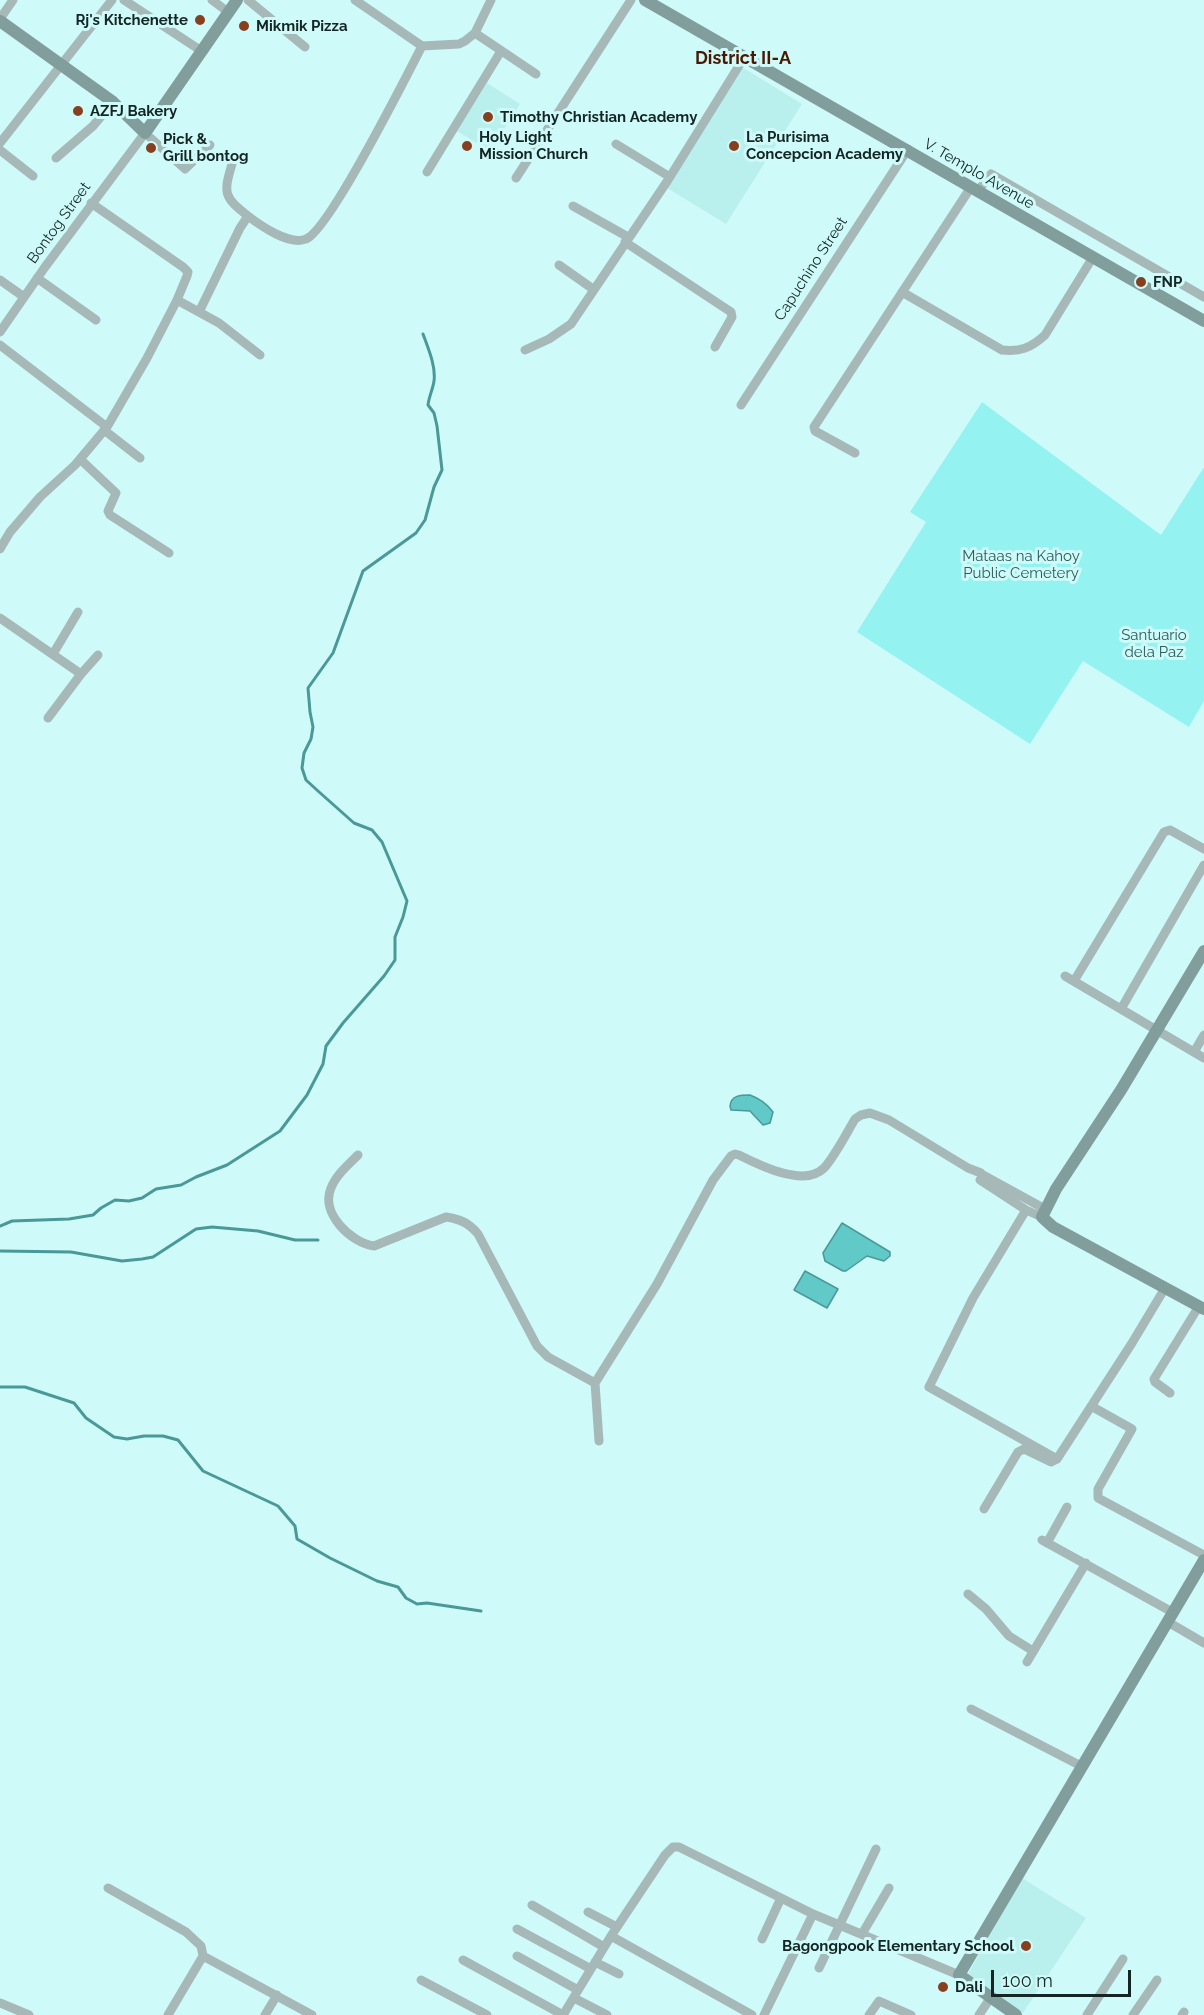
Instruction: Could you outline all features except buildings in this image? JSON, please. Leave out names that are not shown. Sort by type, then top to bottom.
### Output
[{"type":"street","points":[[13,0],[0,20],[113,102],[185,169],[210,145]]},
{"type":"street","points":[[0,143],[112,0]]},
{"type":"street","points":[[124,0],[200,50]]},
{"type":"street","points":[[212,0],[228,12]]},
{"type":"street","points":[[145,132],[237,0]]},
{"type":"street","points":[[248,0],[305,47]]},
{"type":"street","points":[[355,0],[422,46],[459,44],[475,33],[491,0]]},
{"type":"street","points":[[516,178],[631,0]]},
{"type":"street","name":"V. Templo Avenue","points":[[645,0],[1204,321]]},
{"type":"street","points":[[475,33],[536,74]]},
{"type":"street","points":[[232,164],[227,197],[231,203],[266,229],[287,239],[298,241],[308,238],[319,229],[358,166],[422,46]]},
{"type":"street","points":[[427,172],[501,51]]},
{"type":"street","points":[[525,351],[571,324],[670,177],[745,56]]},
{"type":"street","points":[[56,158],[93,126],[113,102]]},
{"type":"street","name":"Bontog Street","points":[[0,332],[91,203],[145,132]]},
{"type":"street","points":[[616,144],[670,177]]},
{"type":"street","name":"Capuchino Street","points":[[741,405],[908,149]]},
{"type":"street","points":[[0,150],[33,176]]},
{"type":"street","points":[[855,453],[815,431],[814,427],[902,292],[974,189],[991,174],[1204,297]]},
{"type":"street","points":[[0,549],[10,532],[40,497],[81,459],[106,429],[131,387],[177,300],[187,276],[187,270],[91,203]]},
{"type":"street","points":[[573,206],[627,239],[730,312],[732,317],[715,347]]},
{"type":"street","points":[[199,312],[248,216]]},
{"type":"street","points":[[902,292],[1002,350],[1023,350],[1035,344],[1045,335],[1093,257]]},
{"type":"street","points":[[558,265],[593,289]]},
{"type":"street","points":[[37,278],[96,320]]},
{"type":"street","points":[[0,280],[24,297]]},
{"type":"street","points":[[177,300],[236,335],[260,355]]},
{"type":"street","points":[[0,345],[140,458]]},
{"type":"street","points":[[81,459],[116,493],[108,511],[110,515],[169,553]]},
{"type":"street","points":[[53,654],[78,612]]},
{"type":"street","points":[[0,618],[81,674]]},
{"type":"street","points":[[48,718],[98,655]]},
{"type":"street","points":[[1204,849],[1170,830],[1164,832],[1069,978],[1204,1058]]},
{"type":"street","points":[[1121,1009],[1204,864]]},
{"type":"street","points":[[1043,1213],[1204,951]]},
{"type":"street","points":[[1194,1052],[1204,1035]]},
{"type":"street","points":[[599,1441],[595,1383],[657,1284],[713,1180],[731,1155],[739,1155],[766,1168],[791,1175],[817,1173],[825,1167],[855,1119],[870,1113],[889,1120],[968,1168],[1026,1210],[1043,1213]]},
{"type":"street","points":[[358,1155],[339,1173],[329,1190],[329,1207],[341,1227],[362,1245],[374,1246],[446,1217],[457,1219],[471,1226],[478,1234],[537,1346],[548,1357],[595,1383]]},
{"type":"street","points":[[980,1177],[1043,1213],[1053,1227],[1202,1307],[1154,1379],[1170,1393]]},
{"type":"street","points":[[1026,1210],[973,1298],[929,1387],[1057,1459]]},
{"type":"street","points":[[984,1509],[1018,1452],[1024,1449],[1051,1462],[1057,1459],[1165,1288]]},
{"type":"street","points":[[1091,1406],[1132,1429],[1098,1489],[1098,1498],[1204,1555]]},
{"type":"street","points":[[1067,1507],[1045,1542],[1086,1563],[1171,1617],[1204,1643]]},
{"type":"street","points":[[960,1975],[1204,1560]]},
{"type":"street","points":[[1027,1662],[1086,1563]]},
{"type":"street","points":[[968,1594],[986,1609],[1009,1636],[1033,1651]]},
{"type":"street","points":[[971,1709],[1083,1767]]},
{"type":"street","points":[[463,1960],[563,2015],[611,1936],[669,1850],[679,1847],[813,1914],[960,1975],[1016,2015]]},
{"type":"street","points":[[819,1968],[876,1849]]},
{"type":"street","points":[[108,1888],[186,1932],[201,1946],[203,1956],[168,2015]]},
{"type":"street","points":[[862,1934],[889,1888]]},
{"type":"street","points":[[762,1939],[781,1898]]},
{"type":"street","points":[[532,1905],[604,1947]]},
{"type":"street","points":[[588,1912],[617,1927]]},
{"type":"street","points":[[764,2015],[813,1914]]},
{"type":"street","points":[[517,1929],[552,1949],[619,1974]]},
{"type":"street","points":[[611,1936],[752,2015]]},
{"type":"street","points":[[203,1956],[312,2015]]},
{"type":"street","points":[[518,1956],[607,2015]]},
{"type":"street","points":[[1087,2015],[1123,1959]]},
{"type":"street","points":[[421,1980],[487,2015]]},
{"type":"street","points":[[1133,2015],[1157,1980]]},
{"type":"street","points":[[265,2015],[277,1995]]},
{"type":"street","points":[[980,2015],[991,1997]]},
{"type":"street","points":[[869,2015],[879,2001],[910,2015]]},
{"type":"street","points":[[0,2003],[29,2015]]},
{"type":"shaded area","name":"La Purisima Concepcion Academy","points":[[742,67],[802,104],[726,224],[667,188]]},
{"type":"shaded area","name":"Timothy Christian Academy","points":[[487,83],[520,104],[490,151],[457,131]]},
{"type":"shaded area","points":[[750,1095],[763,1102],[773,1112],[770,1123],[763,1125],[750,1111],[731,1110],[731,1102],[734,1098]]},
{"type":"shaded area","points":[[842,1223],[890,1252],[890,1256],[884,1261],[867,1256],[846,1271],[825,1261],[823,1253]]},
{"type":"shaded area","points":[[805,1271],[838,1289],[827,1308],[794,1290]]},
{"type":"shaded area","name":"Bagongpook Elementary School","points":[[1022,1878],[1086,1918],[1023,2013],[968,1974]]},
{"type":"green space","name":"Mataas na Kahoy Public Cemetery","points":[[982,402],[1161,535],[1204,467],[1204,701],[1189,727],[1083,661],[1030,744],[857,632],[926,522],[910,512]]},
{"type":"waterway","points":[[0,1226],[12,1221],[69,1219],[93,1215],[115,1200],[129,1201],[142,1198],[156,1189],[181,1185],[227,1165],[280,1131],[307,1095],[323,1064],[326,1046],[395,960],[395,937],[407,901],[382,842],[372,830],[354,823],[306,780],[302,768],[304,753],[311,739],[313,727],[308,688],[333,653],[363,571],[416,533],[425,520],[434,487],[442,470],[437,426],[434,413],[428,405],[434,381],[434,369],[423,334]]},
{"type":"waterway","points":[[0,1251],[71,1252],[122,1261],[142,1259],[153,1257],[196,1229],[212,1227],[258,1231],[295,1240],[318,1240]]},
{"type":"waterway","points":[[0,1387],[25,1387],[74,1403],[86,1418],[114,1437],[127,1439],[163,1436],[178,1440],[203,1471],[278,1506],[295,1526],[297,1539],[330,1558],[377,1581],[398,1587],[406,1598],[417,1604],[427,1603],[481,1611]]},
{"type":"place","name":"Rj's Kitchenette","points":[[200,20]]},
{"type":"place","name":"Mikmik Pizza","points":[[244,26]]},
{"type":"place","name":"AZFJ Bakery","points":[[78,111]]},
{"type":"place","name":"Timothy Christian Academy","points":[[488,117]]},
{"type":"place","name":"Holy Light Mission Church","points":[[467,146]]},
{"type":"place","name":"La Purisima Concepcion Academy","points":[[734,146]]},
{"type":"place","name":"Pick & Grill bontog","points":[[151,148]]},
{"type":"place","name":"FNP","points":[[1141,282]]},
{"type":"place","name":"Bagongpook Elementary School","points":[[1026,1946]]},
{"type":"place","name":"Dali","points":[[943,1987]]},
{"type":"district","name":"District II-A","points":[[743,59]]},
{"type":"park label","name":"Santuario dela Paz","points":[[1154,644]]}]
